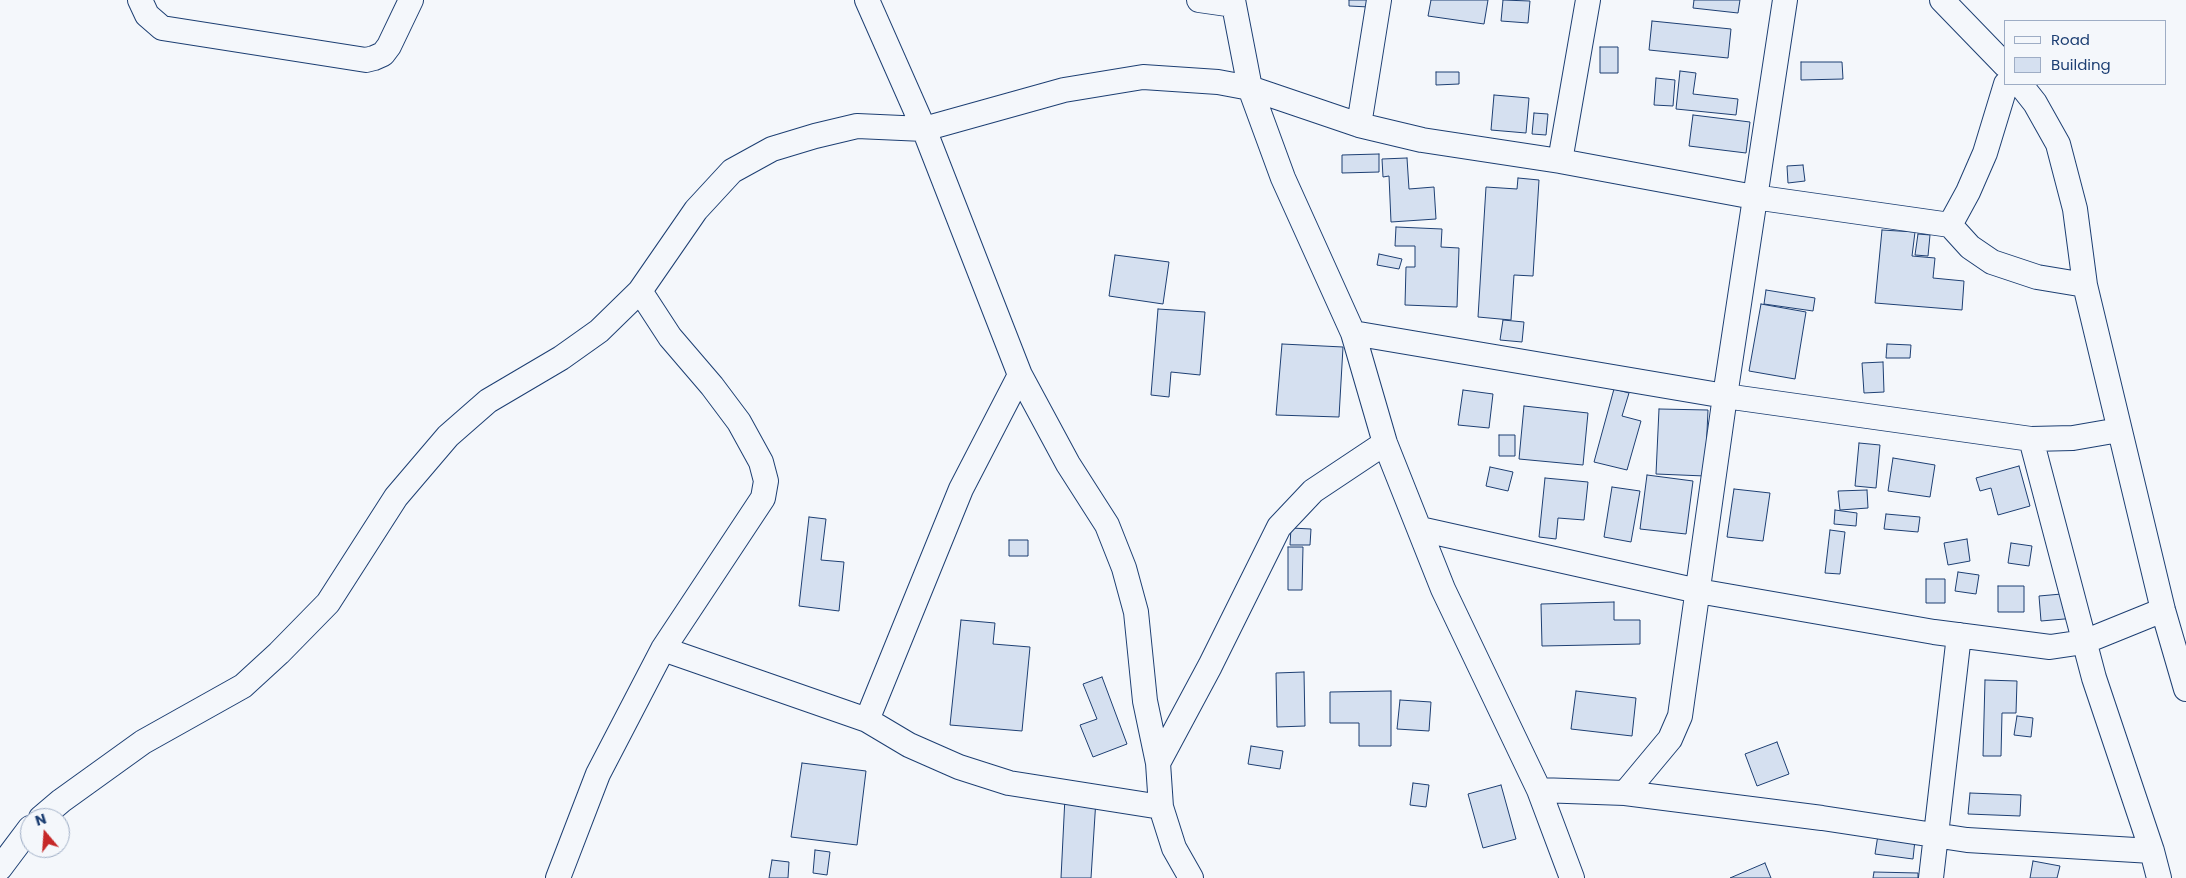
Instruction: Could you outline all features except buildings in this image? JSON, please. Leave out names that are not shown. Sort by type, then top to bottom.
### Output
[{"type":"street","points":[[140,0],[147,15],[162,28],[366,60],[383,54],[389,46],[411,0]]},
{"type":"street","points":[[867,0],[924,129],[1020,375],[1068,464],[1107,525],[1124,568],[1136,612],[1145,701],[1158,763],[1161,807],[1174,848],[1191,878]]},
{"type":"street","points":[[1199,0],[1233,3],[1250,88],[1283,178],[1353,333],[1385,443],[1443,589],[1539,790],[1572,878]]},
{"type":"street","points":[[1359,125],[1379,0]]},
{"type":"street","points":[[1560,161],[1588,0]]},
{"type":"street","points":[[1625,793],[1670,738],[1680,716],[1754,197],[1785,0]]},
{"type":"street","points":[[1942,0],[2004,64]]},
{"type":"street","points":[[53,808],[143,742],[243,686],[279,653],[328,602],[396,497],[448,436],[488,401],[561,358],[599,331],[640,291],[696,210],[732,172],[772,149],[857,126],[924,129],[1064,90],[1143,77],[1218,82],[1250,88],[1359,125],[1422,140],[1560,161],[1754,197],[1950,224],[1970,247],[1992,262],[2036,277],[2084,285]]},
{"type":"street","points":[[1950,224],[1968,192],[1985,153],[2006,85]]},
{"type":"street","points":[[2021,85],[2035,103],[2058,144],[2075,209],[2084,285],[2163,610],[2186,689]]},
{"type":"street","points":[[558,878],[598,774],[663,649],[762,498],[766,481],[761,462],[739,422],[712,386],[670,337],[640,291]]},
{"type":"street","points":[[1353,333],[1725,396],[2031,440],[2073,438],[2119,430]]},
{"type":"street","points":[[867,720],[961,489],[1020,375]]},
{"type":"street","points":[[2031,440],[2094,678],[2152,851],[2159,878]]},
{"type":"street","points":[[1158,763],[1215,658],[1279,527],[1313,491],[1385,443]]},
{"type":"street","points":[[1420,529],[1698,591],[1959,635],[2050,647],[2084,642],[2163,610]]},
{"type":"street","points":[[1931,878],[1959,635]]},
{"type":"street","points":[[663,649],[867,720],[909,745],[950,763],[1009,783],[1161,807]]},
{"type":"street","points":[[1539,790],[1625,793],[1822,818],[1967,840],[2152,851]]},
{"type":"street","points":[[0,867],[20,841]]}]
